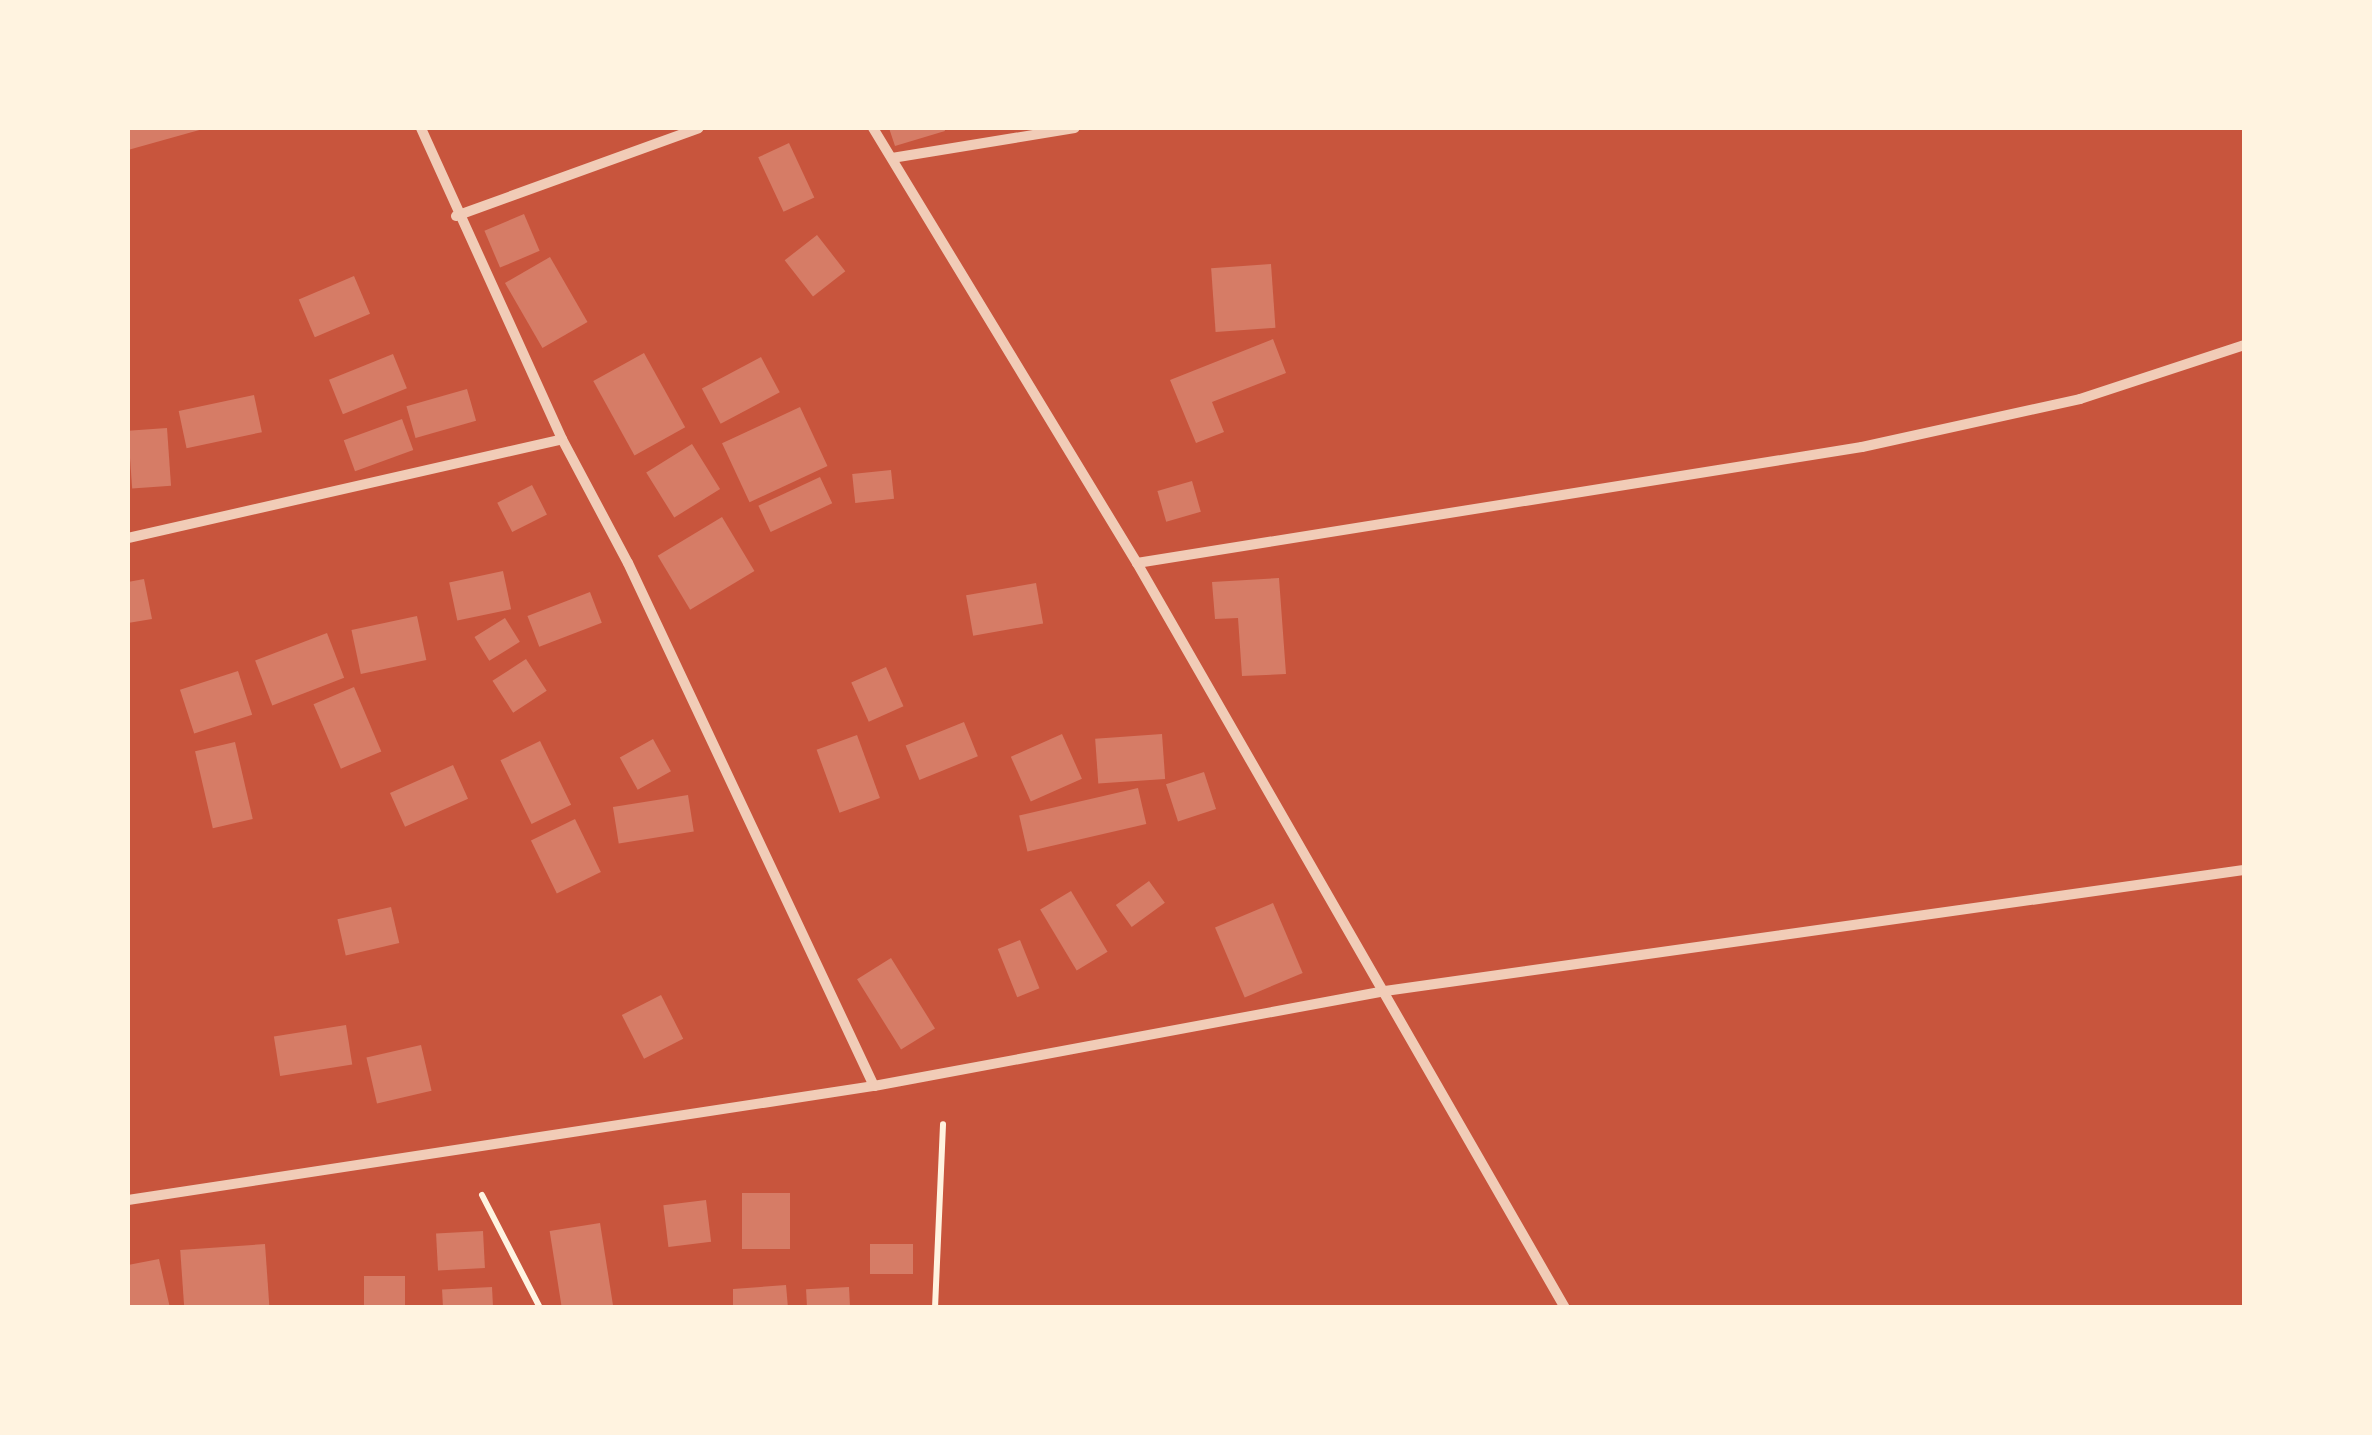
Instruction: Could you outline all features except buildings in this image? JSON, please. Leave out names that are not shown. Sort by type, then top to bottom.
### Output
[{"type":"street","points":[[421,128],[456,216],[562,438],[628,563],[874,1086]]},
{"type":"street","points":[[456,216],[699,128]]},
{"type":"street","points":[[872,128],[1137,563],[1565,1308]]},
{"type":"street","points":[[892,158],[1075,128]]},
{"type":"street","points":[[1137,563],[1862,447],[2080,399],[2244,345]]},
{"type":"street","points":[[128,538],[562,438]]},
{"type":"street","points":[[128,1200],[461,1154],[874,1086],[1385,991],[2244,870]]},
{"type":"path","points":[[935,1308],[945,1074]]},
{"type":"path","points":[[461,1154],[540,1308]]}]
